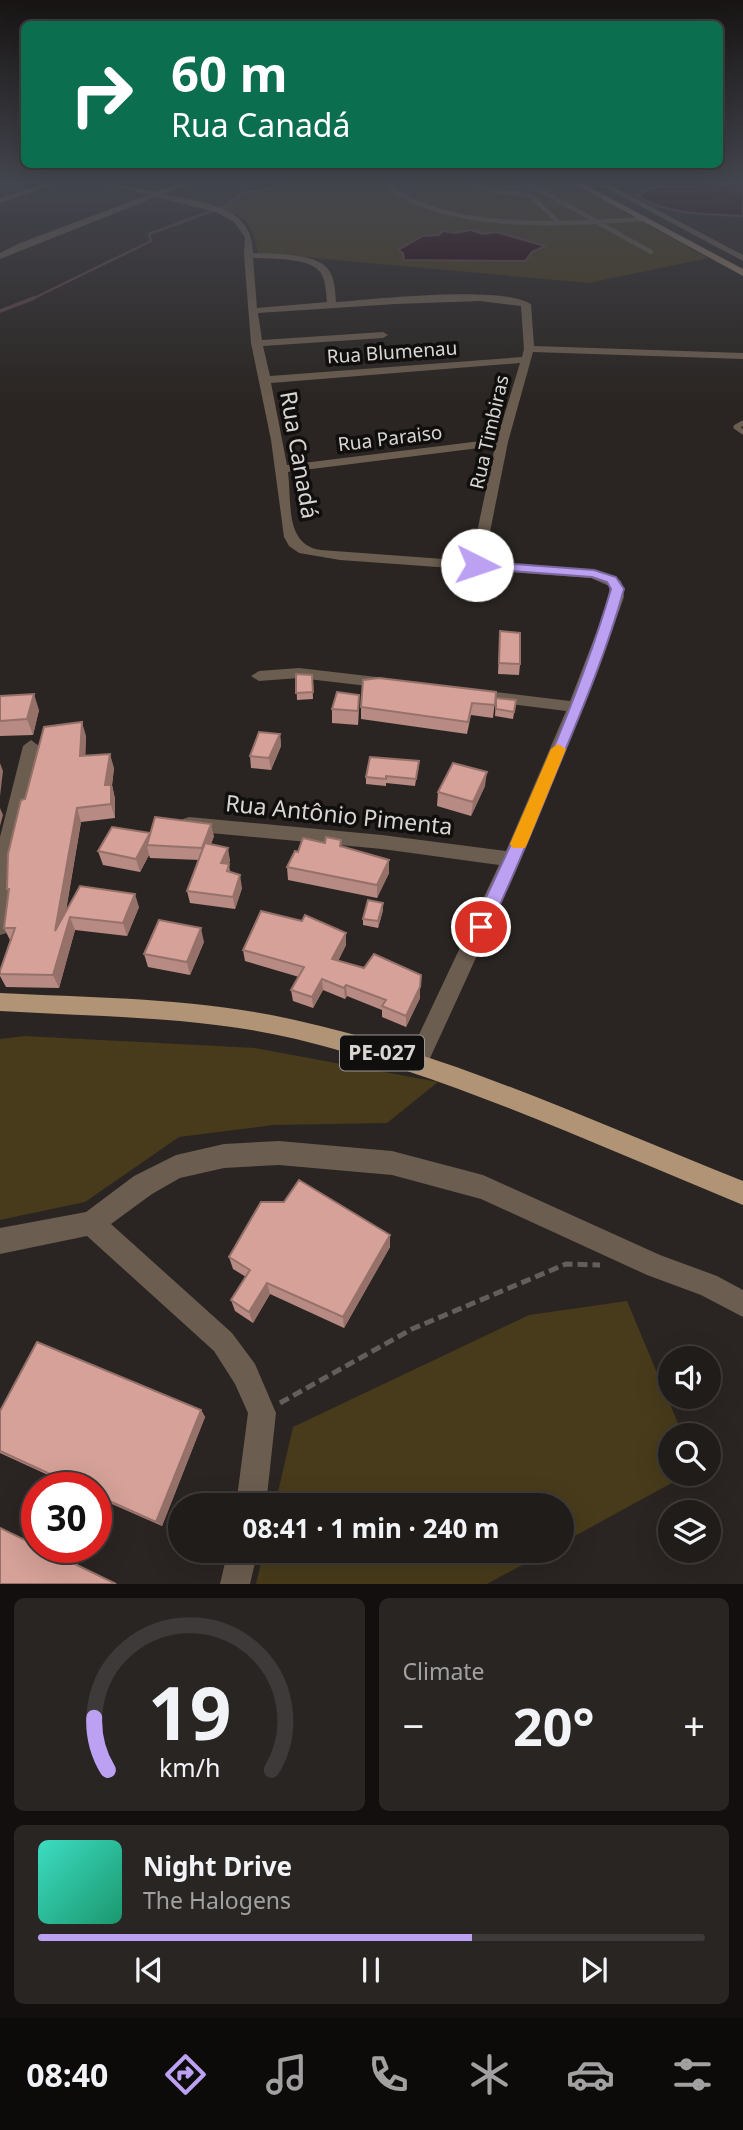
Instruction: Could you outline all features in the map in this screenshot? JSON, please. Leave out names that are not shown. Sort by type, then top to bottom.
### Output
[{"type":"main road","points":[[710,255],[743,273]]},
{"type":"main road","name":"PE-027","points":[[0,1002],[83,1005],[243,1018],[294,1029],[417,1062],[743,1193]]},
{"type":"street","points":[[248,255],[304,260],[320,265],[326,272],[332,304],[252,311]]},
{"type":"street","name":"Rua Canadá","points":[[248,255],[248,284],[263,380],[282,469],[289,534],[296,546],[340,556],[594,573],[616,584],[617,597],[576,707],[512,859],[417,1062]]},
{"type":"street","name":"Rua Timbiras","points":[[332,304],[499,298],[519,300],[528,307],[527,355],[502,442],[477,565]]},
{"type":"street","points":[[257,343],[383,335]]},
{"type":"street","name":"Rua Blumenau","points":[[263,380],[527,355],[743,356]]},
{"type":"street","name":"Rua Paraiso","points":[[282,469],[502,442]]},
{"type":"street","points":[[259,676],[299,673],[396,685]]},
{"type":"street","points":[[451,691],[576,707]]},
{"type":"street","points":[[0,928],[2,867],[31,746]]},
{"type":"street","name":"Rua Antônio Pimenta","points":[[174,822],[382,842],[512,859]]},
{"type":"street","points":[[0,1241],[91,1223],[143,1185],[176,1167],[224,1156],[279,1153],[392,1163],[483,1187],[743,1304]]},
{"type":"street","points":[[91,1223],[223,1342],[245,1374],[262,1413],[252,1493]]},
{"type":"street","points":[[235,1584],[240,1563]]},
{"type":"lane","points":[[743,423],[736,427],[743,432]]},
{"type":"path","points":[[262,1413],[412,1329],[566,1264],[605,1265]]},
{"type":"shaded area","points":[[279,255],[702,255],[708,258],[589,283]]},
{"type":"shaded area","points":[[403,255],[530,255],[525,261],[404,260]]},
{"type":"shaded area","points":[[25,1036],[255,1048],[438,1082],[387,1123],[273,1125],[179,1137],[85,1202],[0,1220],[0,1039]]},
{"type":"shaded area","points":[[627,1301],[658,1375],[658,1409],[672,1409],[678,1423],[658,1423],[658,1486],[666,1486],[574,1536],[574,1493],[278,1493],[293,1427],[529,1315]]},
{"type":"shaded area","points":[[261,1563],[526,1563],[487,1584],[256,1584]]},
{"type":"building","points":[[500,631],[520,633],[520,664],[499,663]]},
{"type":"building","points":[[296,674],[312,675],[313,692],[296,693]]},
{"type":"building","points":[[379,678],[496,692],[495,705],[472,703],[468,722],[361,707],[363,680]]},
{"type":"building","points":[[337,692],[359,695],[358,711],[332,709]]},
{"type":"building","points":[[34,694],[27,719],[0,721],[0,696]]},
{"type":"building","points":[[496,698],[516,700],[514,712],[496,709]]},
{"type":"building","points":[[82,722],[80,756],[110,754],[105,785],[111,785],[111,804],[77,808],[55,931],[80,886],[135,894],[123,923],[70,917],[53,975],[0,974],[15,928],[4,928],[9,889],[8,854],[21,800],[25,799],[44,727]]},
{"type":"building","points":[[259,732],[280,734],[269,758],[250,756]]},
{"type":"building","points":[[370,757],[419,761],[416,779],[366,777]]},
{"type":"building","points":[[453,763],[487,772],[473,802],[438,792]]},
{"type":"building","points":[[155,817],[211,824],[202,848],[147,845]]},
{"type":"building","points":[[112,827],[150,833],[136,859],[98,851]]},
{"type":"building","points":[[326,837],[341,840],[340,846],[389,860],[377,885],[287,867],[295,851],[298,852],[303,838],[325,843]]},
{"type":"building","points":[[205,843],[228,848],[221,863],[229,864],[227,871],[240,875],[233,897],[187,891]]},
{"type":"building","points":[[368,900],[383,903],[378,921],[363,919]]},
{"type":"building","points":[[261,911],[302,921],[305,915],[346,933],[332,959],[364,968],[374,954],[421,975],[420,987],[406,1016],[382,1006],[386,1000],[322,979],[312,997],[291,990],[304,967],[243,950]]},
{"type":"building","points":[[159,920],[201,928],[187,962],[144,954]]},
{"type":"building","points":[[299,1180],[390,1235],[343,1317],[267,1283],[249,1312],[231,1300],[250,1270],[229,1257],[261,1202],[284,1202]]},
{"type":"building","points":[[37,1342],[201,1410],[156,1522],[112,1502],[112,1472],[46,1472],[0,1451],[0,1411]]},
{"type":"building","points":[[0,1528],[21,1538],[21,1563],[73,1563],[116,1584],[0,1584]]},
{"type":"waterway","points":[[30,300],[122,255]]},
{"type":"waterway","points":[[0,311],[34,298]]},
{"type":"slow traffic","points":[[519,844],[558,749]]},
{"type":"route","points":[[477,565],[594,573],[612,580],[618,589],[576,707],[481,927]]}]
